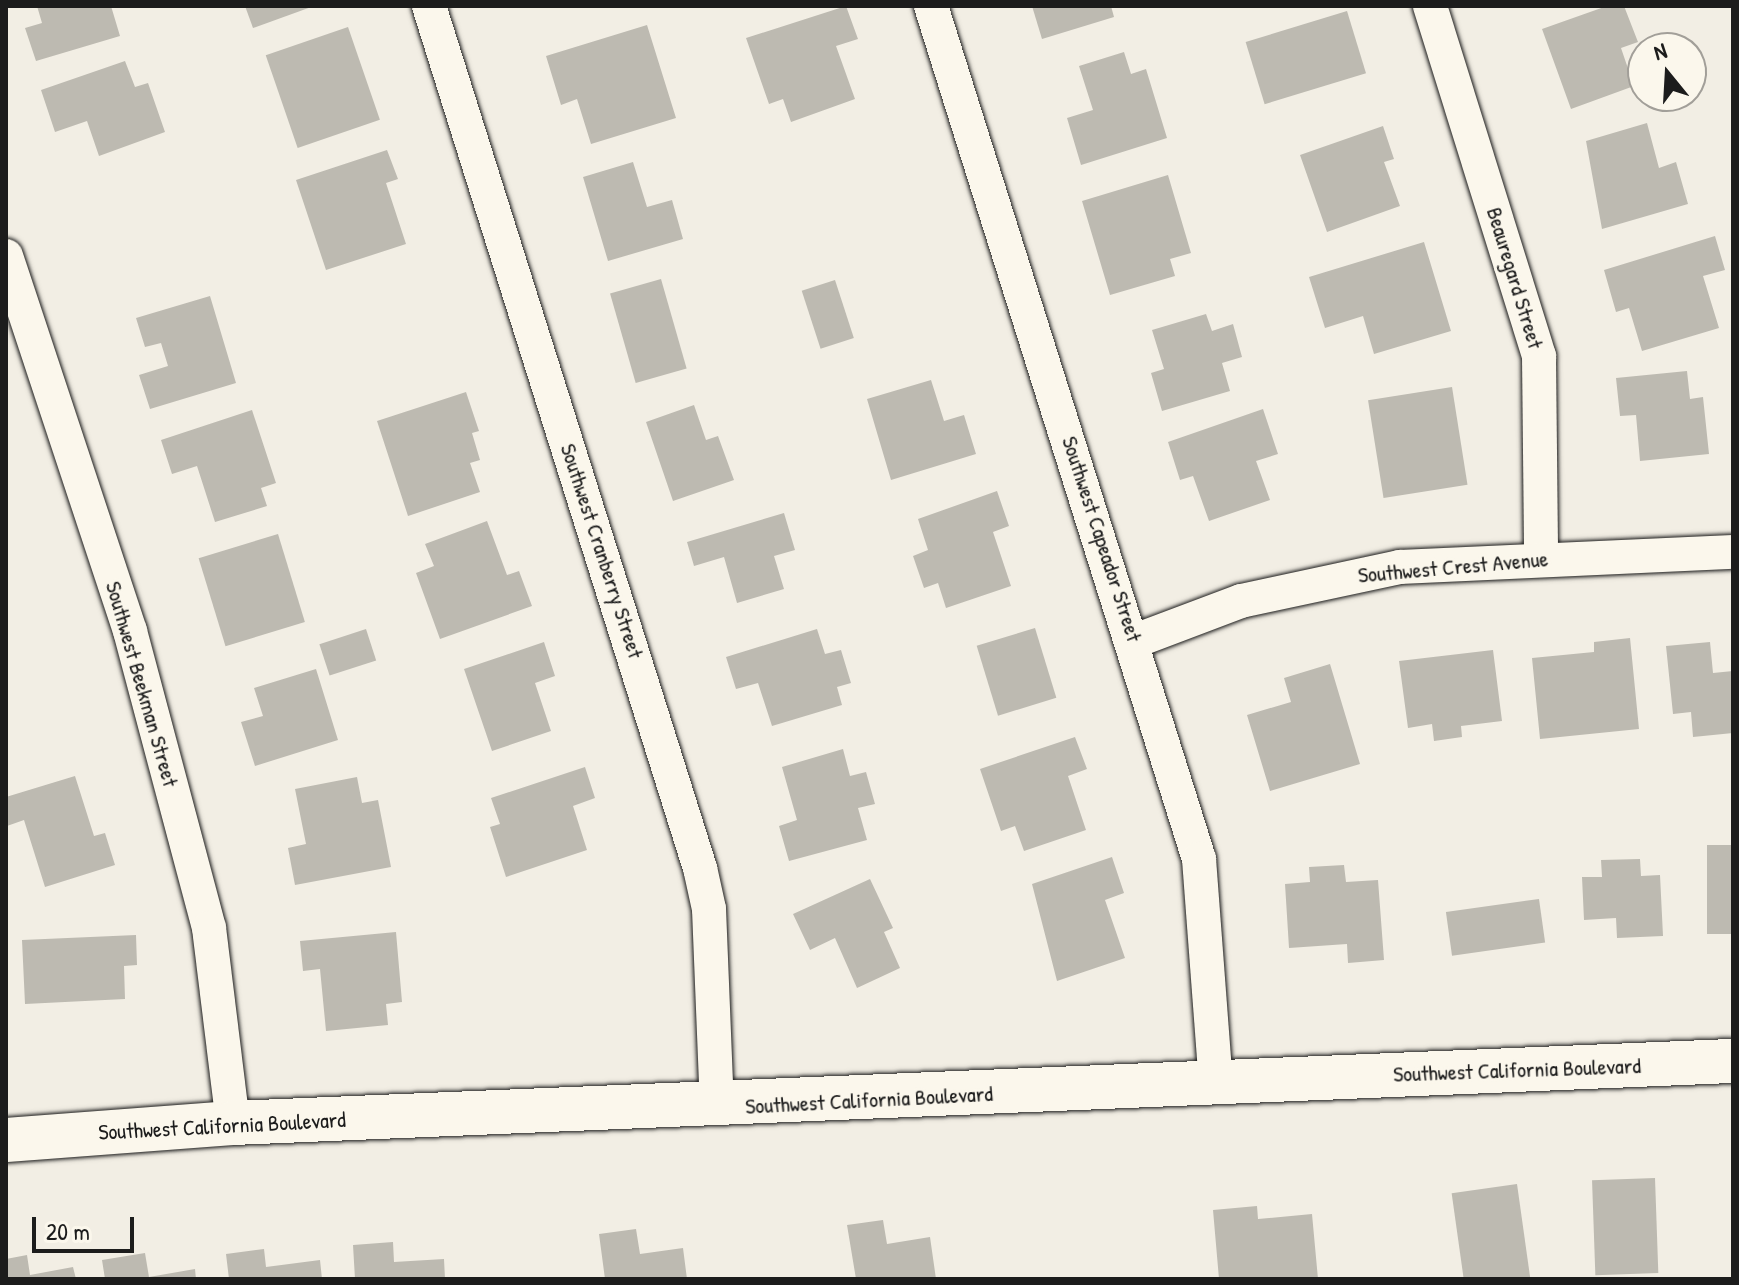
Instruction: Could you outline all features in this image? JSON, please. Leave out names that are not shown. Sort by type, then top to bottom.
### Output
[{"type":"street","name":"Southwest Cranberry Street","points":[[429,6],[700,868],[709,909],[717,1107]]},
{"type":"street","name":"Southwest Capeador Street","points":[[931,6],[1135,641],[1199,859],[1216,1083]]},
{"type":"street","name":"Beauregard Street","points":[[1430,6],[1539,356],[1541,559]]},
{"type":"street","name":"Southwest Beekman Street","points":[[6,256],[130,631],[209,928],[233,1123]]},
{"type":"street","name":"Southwest Crest Avenue","points":[[1135,641],[1326,580],[1400,567],[1733,552]]},
{"type":"street","name":"Southwest California Boulevard","points":[[6,1140],[233,1123],[717,1107],[1733,1061]]},
{"type":"building","points":[[37,6],[111,6],[120,36],[36,61],[25,28],[42,23]]},
{"type":"building","points":[[245,6],[314,6],[253,28]]},
{"type":"building","points":[[846,6],[858,39],[836,46],[855,99],[791,122],[783,99],[769,104],[746,38]]},
{"type":"building","points":[[1032,6],[1111,6],[1114,17],[1042,39]]},
{"type":"building","points":[[1607,6],[1624,6],[1634,32],[1627,32],[1627,46],[1621,48],[1627,66],[1627,89],[1571,109],[1542,29]]},
{"type":"building","points":[[1347,11],[1366,73],[1265,104],[1246,42]]},
{"type":"building","points":[[647,25],[676,118],[591,144],[577,99],[561,105],[546,56]]},
{"type":"building","points":[[348,27],[380,120],[298,148],[266,55]]},
{"type":"building","points":[[1124,52],[1131,74],[1146,69],[1167,138],[1081,165],[1067,118],[1093,110],[1079,66]]},
{"type":"building","points":[[125,61],[135,87],[148,83],[165,132],[99,156],[87,121],[55,132],[41,90]]},
{"type":"building","points":[[1647,123],[1659,168],[1676,162],[1688,204],[1602,229],[1586,141]]},
{"type":"building","points":[[1383,126],[1394,159],[1384,162],[1400,206],[1327,232],[1300,155]]},
{"type":"building","points":[[387,150],[398,179],[386,183],[406,244],[326,270],[296,180]]},
{"type":"building","points":[[633,162],[647,207],[672,200],[683,239],[608,261],[583,177]]},
{"type":"building","points":[[1168,175],[1191,253],[1170,259],[1175,276],[1110,295],[1082,201]]},
{"type":"building","points":[[1715,236],[1725,270],[1703,276],[1719,328],[1642,351],[1629,308],[1616,312],[1604,270]]},
{"type":"building","points":[[1424,242],[1451,331],[1374,354],[1363,316],[1325,328],[1309,277]]},
{"type":"building","points":[[661,279],[687,368],[636,383],[610,294]]},
{"type":"building","points":[[835,280],[854,338],[821,349],[802,291]]},
{"type":"building","points":[[210,296],[236,383],[150,409],[139,375],[168,366],[161,343],[145,347],[136,318]]},
{"type":"building","points":[[1206,314],[1212,331],[1233,324],[1242,357],[1222,363],[1230,391],[1162,411],[1151,373],[1164,369],[1152,330]]},
{"type":"building","points":[[1687,371],[1690,399],[1703,397],[1709,454],[1640,461],[1636,415],[1620,416],[1616,378]]},
{"type":"building","points":[[931,380],[944,421],[964,415],[976,454],[891,480],[867,399]]},
{"type":"building","points":[[1452,387],[1467,485],[1384,498],[1368,400]]},
{"type":"building","points":[[466,392],[479,431],[472,433],[480,460],[470,463],[480,492],[408,516],[377,421]]},
{"type":"building","points":[[694,405],[706,440],[718,436],[734,480],[673,501],[646,422]]},
{"type":"building","points":[[1263,409],[1278,454],[1256,461],[1270,500],[1209,521],[1193,476],[1180,480],[1168,442]]},
{"type":"building","points":[[252,410],[276,483],[261,488],[267,506],[215,522],[197,466],[172,474],[161,440]]},
{"type":"building","points":[[997,491],[1009,526],[993,532],[1011,586],[946,608],[938,583],[924,588],[913,556],[928,550],[918,519]]},
{"type":"building","points":[[784,513],[795,550],[774,556],[784,589],[737,603],[724,557],[694,566],[687,542]]},
{"type":"building","points":[[487,521],[507,575],[519,571],[532,606],[440,639],[416,573],[434,566],[425,544]]},
{"type":"building","points":[[278,534],[305,622],[226,646],[199,558]]},
{"type":"building","points":[[1035,628],[1056,698],[998,716],[977,646]]},
{"type":"building","points":[[366,629],[376,660],[330,676],[319,644]]},
{"type":"building","points":[[817,629],[825,654],[841,650],[851,683],[837,687],[842,705],[772,726],[758,683],[736,689],[726,657]]},
{"type":"building","points":[[1630,638],[1639,729],[1540,739],[1532,658],[1594,652],[1594,642]]},
{"type":"building","points":[[544,642],[555,676],[535,683],[551,731],[492,751],[464,669]]},
{"type":"building","points":[[1710,642],[1713,673],[1733,671],[1733,733],[1693,737],[1691,712],[1673,714],[1666,646]]},
{"type":"building","points":[[1493,650],[1502,721],[1461,726],[1462,737],[1434,741],[1432,724],[1408,728],[1399,661]]},
{"type":"building","points":[[1330,664],[1360,764],[1270,791],[1247,715],[1291,702],[1284,678]]},
{"type":"building","points":[[316,669],[338,740],[255,766],[241,722],[263,716],[254,688]]},
{"type":"building","points":[[1075,737],[1087,769],[1068,776],[1086,830],[1024,851],[1015,826],[1001,831],[980,769]]},
{"type":"building","points":[[843,749],[850,776],[866,772],[875,804],[858,808],[867,840],[789,861],[779,826],[797,820],[782,767]]},
{"type":"building","points":[[585,767],[595,798],[573,806],[587,850],[506,877],[490,827],[500,824],[491,798]]},
{"type":"building","points":[[75,776],[94,836],[105,833],[115,865],[45,887],[24,820],[7,826],[6,797]]},
{"type":"building","points":[[357,777],[362,803],[378,800],[391,867],[295,885],[288,848],[306,844],[295,789]]},
{"type":"building","points":[[1707,845],[1733,845],[1733,934],[1707,934]]},
{"type":"building","points":[[1112,857],[1124,893],[1105,900],[1125,958],[1057,981],[1032,884]]},
{"type":"building","points":[[1640,859],[1641,876],[1660,875],[1663,936],[1617,938],[1616,918],[1584,920],[1582,877],[1602,877],[1601,860]]},
{"type":"building","points":[[1344,865],[1346,882],[1378,880],[1384,960],[1348,963],[1347,944],[1289,948],[1285,884],[1310,882],[1309,867]]},
{"type":"building","points":[[870,879],[893,928],[884,932],[900,968],[857,988],[835,938],[810,950],[793,914]]},
{"type":"building","points":[[1539,899],[1545,943],[1452,956],[1446,912]]},
{"type":"building","points":[[396,932],[402,1002],[386,1004],[388,1025],[326,1031],[320,969],[303,971],[300,941]]},
{"type":"building","points":[[136,935],[137,965],[124,966],[125,999],[25,1004],[22,940]]},
{"type":"building","points":[[1655,1178],[1658,1273],[1595,1275],[1592,1180]]},
{"type":"building","points":[[1517,1184],[1530,1279],[1464,1279],[1452,1193]]},
{"type":"building","points":[[1257,1206],[1258,1219],[1312,1214],[1318,1279],[1219,1279],[1213,1210]]},
{"type":"building","points":[[883,1220],[887,1244],[930,1237],[936,1279],[856,1279],[847,1225]]},
{"type":"building","points":[[636,1229],[640,1254],[683,1248],[687,1279],[605,1279],[599,1234]]},
{"type":"building","points":[[393,1242],[394,1262],[444,1259],[445,1279],[355,1279],[353,1245]]},
{"type":"building","points":[[264,1249],[266,1267],[320,1260],[322,1279],[229,1279],[226,1254]]},
{"type":"building","points":[[145,1253],[149,1277],[195,1269],[196,1279],[105,1279],[102,1260]]},
{"type":"building","points":[[27,1255],[30,1275],[73,1267],[76,1279],[6,1279],[6,1259]]}]
